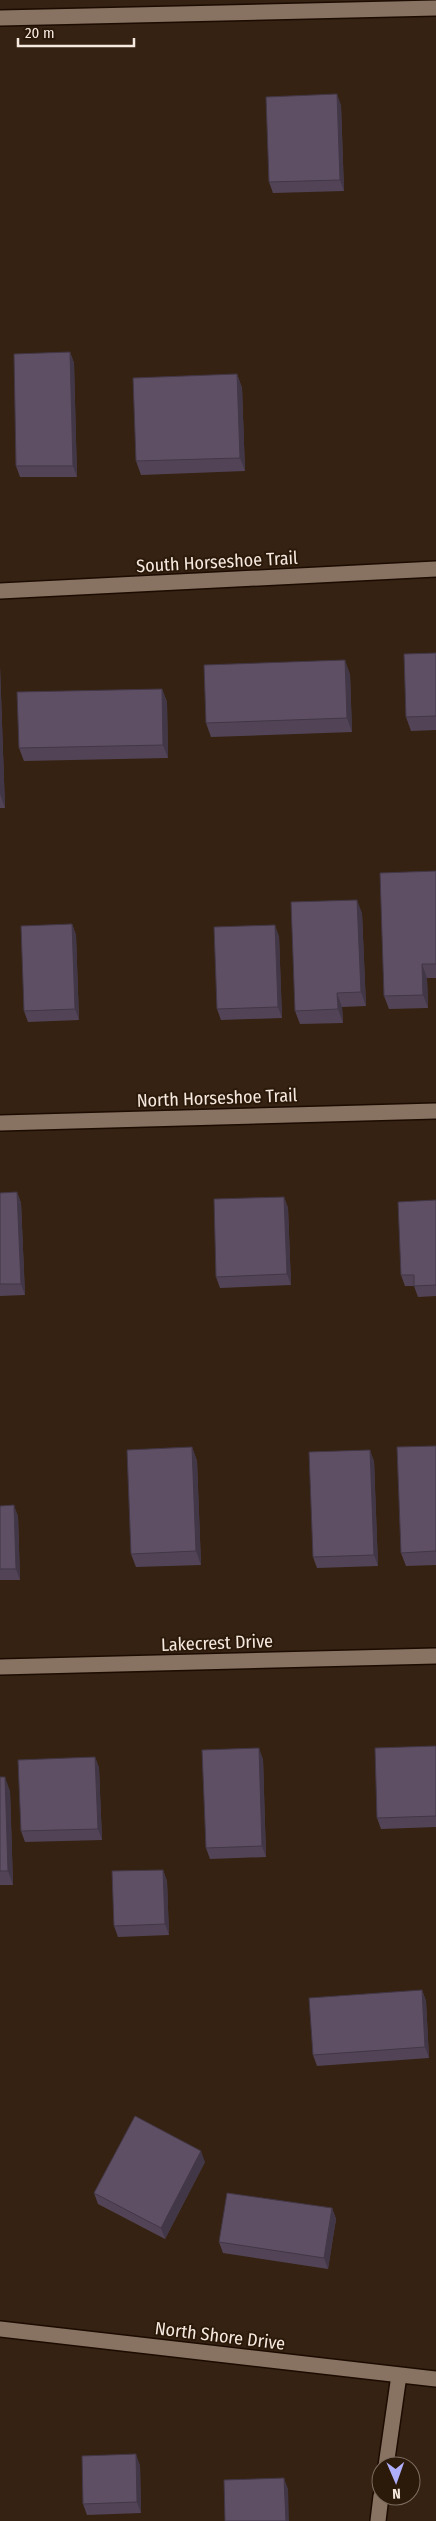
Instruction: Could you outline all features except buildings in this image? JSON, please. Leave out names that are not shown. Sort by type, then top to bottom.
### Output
[{"type":"street","points":[[0,18],[436,8]]},
{"type":"street","name":"South Horseshoe Trail","points":[[0,591],[436,569]]},
{"type":"street","name":"North Horseshoe Trail","points":[[0,1123],[436,1110]]},
{"type":"street","name":"Lakecrest Drive","points":[[0,1668],[436,1656]]},
{"type":"street","name":"North Shore Drive","points":[[0,2328],[436,2379]]},
{"type":"street","points":[[387,2456],[399,2375]]},
{"type":"street","points":[[378,2521],[380,2506]]}]
